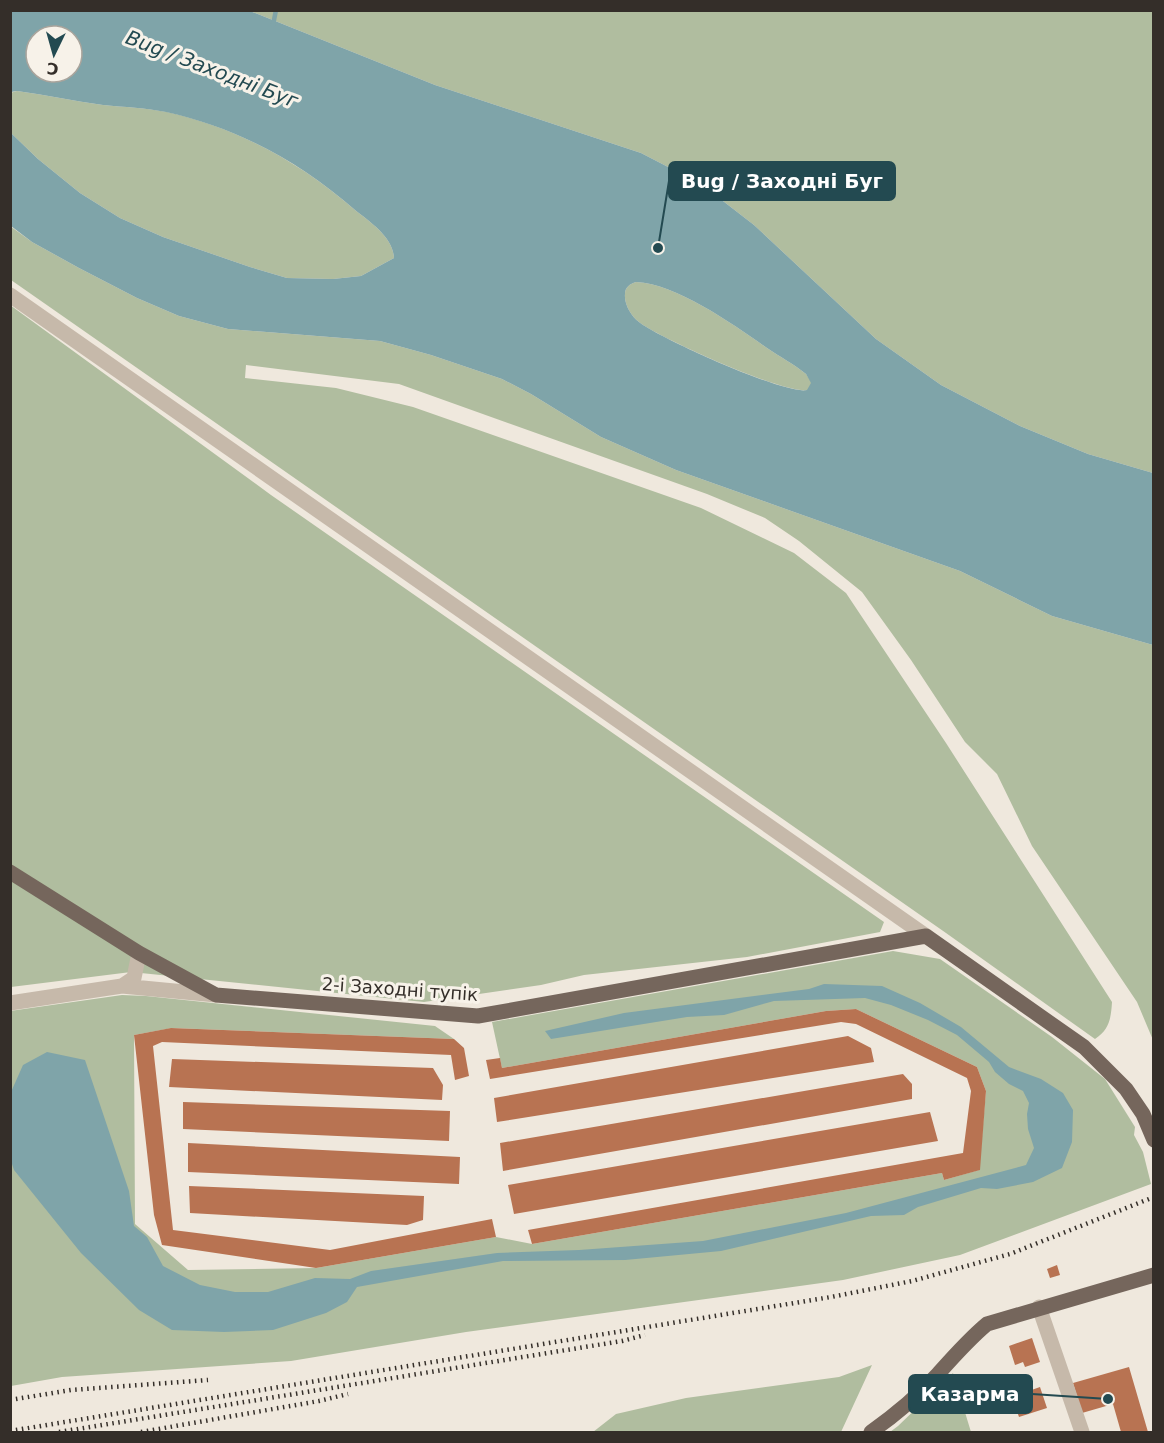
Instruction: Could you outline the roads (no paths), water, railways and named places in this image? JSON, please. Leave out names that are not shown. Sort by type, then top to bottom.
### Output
[{"type":"main road","points":[[10,872],[139,953],[216,995]]},
{"type":"main road","name":"2-і Заходні тупік","points":[[216,995],[478,1016],[926,936]]},
{"type":"main road","points":[[926,936],[1084,1047],[1126,1089],[1143,1114],[1154,1140]]},
{"type":"main road","points":[[871,1432],[893,1416],[937,1375],[969,1338],[987,1324],[1154,1275]]},
{"type":"street","points":[[10,295],[926,936]]},
{"type":"street","points":[[122,986],[135,978],[139,953]]},
{"type":"street","name":"2-і Заходні тупік","points":[[10,1003],[122,986],[216,995]]},
{"type":"street","points":[[1039,1307],[1082,1432]]},
{"type":"water","points":[[11,10],[250,11],[435,85],[641,153],[701,184],[754,225],[876,339],[941,385],[1020,426],[1088,454],[1153,473],[1153,645],[1052,616],[960,571],[676,470],[601,437],[502,379],[380,341],[228,329],[179,316],[137,298],[32,242],[11,226],[11,133],[38,159],[80,193],[120,218],[163,237],[250,267],[287,278],[333,279],[361,276],[394,258],[393,250],[380,231],[334,193],[290,162],[243,137],[166,112],[103,105],[17,91],[11,92]],"holes":[[[636,282],[652,284],[704,307],[797,367],[806,374],[811,383],[807,390],[775,384],[722,364],[670,340],[639,322],[629,310],[626,302],[626,289]]]},
{"type":"water","points":[[824,984],[882,986],[920,1003],[961,1027],[1009,1067],[1041,1079],[1063,1093],[1073,1110],[1072,1142],[1062,1168],[1033,1182],[997,1189],[981,1188],[918,1207],[904,1215],[871,1216],[721,1251],[625,1260],[503,1261],[357,1287],[347,1302],[326,1313],[273,1330],[224,1332],[172,1330],[139,1310],[81,1253],[14,1170],[10,1158],[11,1092],[23,1065],[47,1052],[85,1060],[129,1191],[134,1226],[147,1237],[163,1266],[200,1285],[235,1292],[268,1292],[315,1278],[350,1279],[371,1271],[497,1253],[703,1241],[846,1213],[1026,1165],[1034,1148],[1028,1129],[1029,1103],[1023,1091],[1009,1084],[995,1072],[989,1062],[957,1035],[891,1005],[865,998],[774,1001],[724,1015],[687,1017],[551,1039],[545,1031],[624,1013],[809,989]]},
{"type":"waterway","points":[[273,25],[276,10]]},
{"type":"railway","points":[[10,1431],[831,1297],[912,1281],[1010,1254],[1154,1197]]},
{"type":"railway","points":[[59,1432],[622,1341],[645,1335]]},
{"type":"railway","points":[[10,1400],[71,1390],[208,1380]]},
{"type":"railway","points":[[141,1432],[348,1394]]},
{"type":"place","name":"Bug / Заходні Буг","points":[[658,248]]},
{"type":"place","name":"Казарма","points":[[1108,1399]]}]
